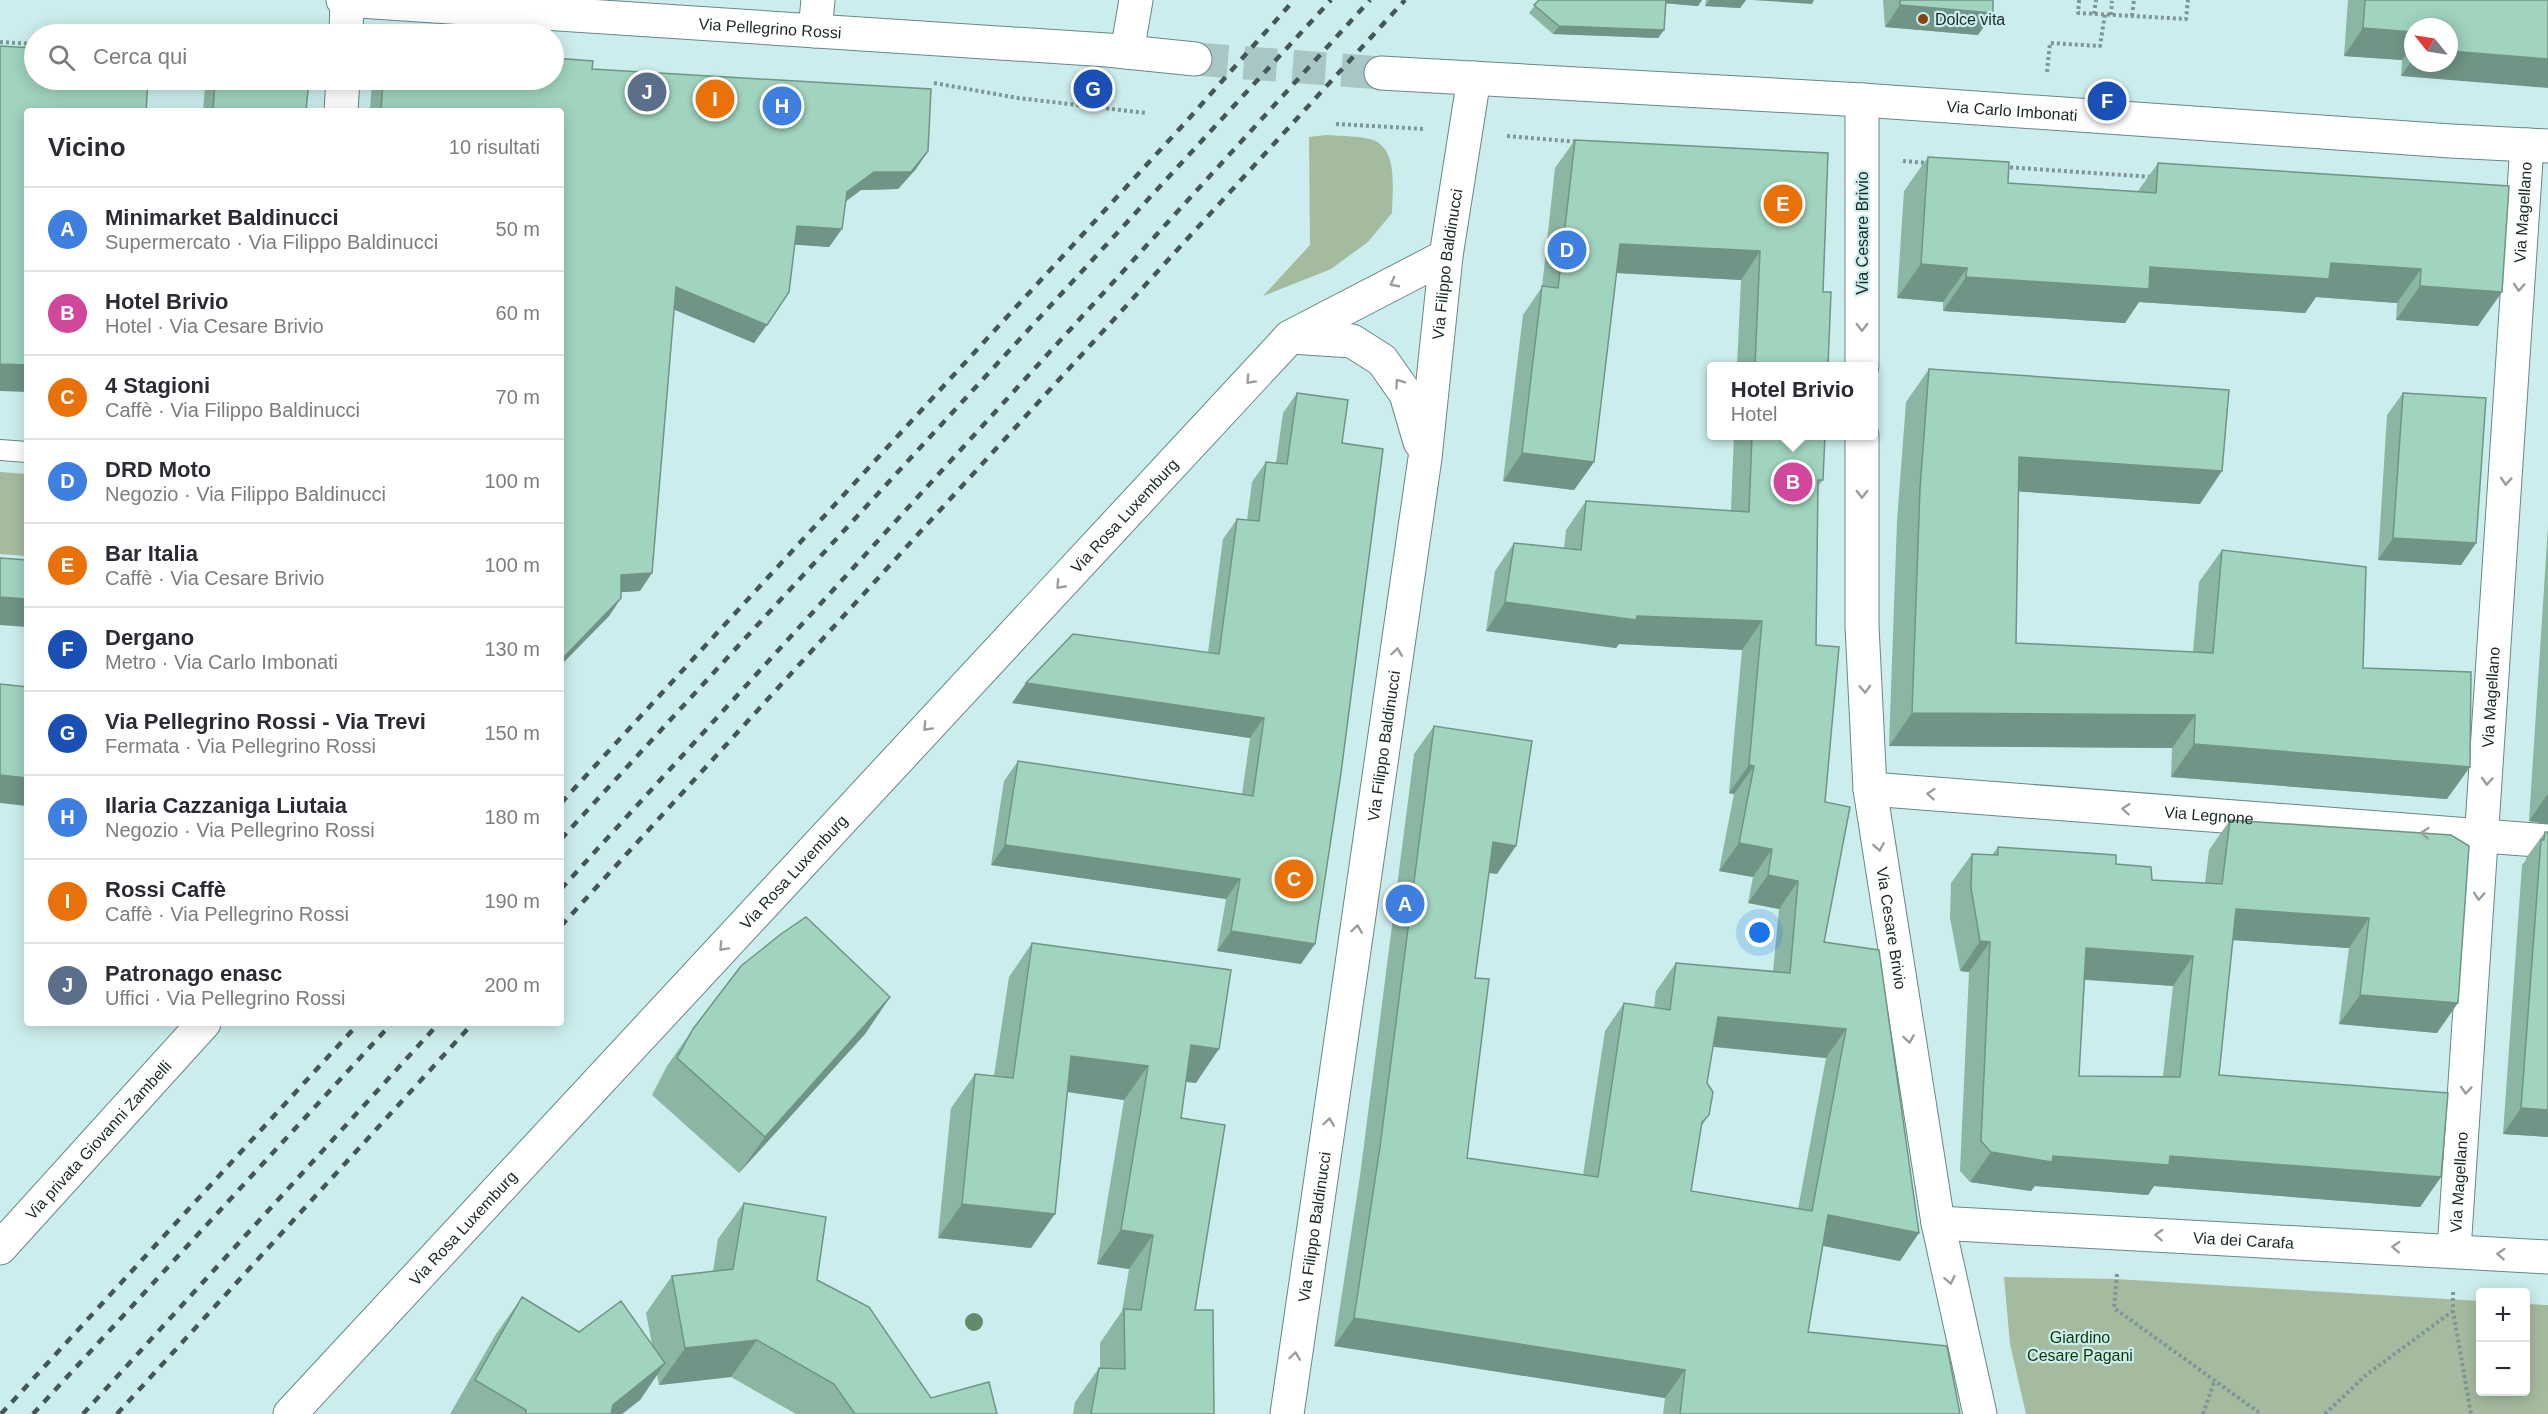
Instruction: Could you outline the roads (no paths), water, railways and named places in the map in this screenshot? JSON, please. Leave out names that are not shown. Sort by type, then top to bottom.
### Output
[{"type":"street","points":[[345,0],[346,24]]},
{"type":"street","name":"Via Pellegrino Rossi","points":[[345,0],[816,15],[1195,59]]},
{"type":"street","points":[[1127,52],[1136,0]]},
{"type":"street","points":[[1382,73],[1474,78]]},
{"type":"street","name":"Via Carlo Imbonati","points":[[1474,78],[1862,100],[2538,145]]},
{"type":"street","name":"Via Filippo Baldinucci","points":[[1287,1414],[1425,458],[1446,256],[1474,78]]},
{"type":"street","points":[[341,108],[342,90]]},
{"type":"street","name":"Via Cesare Brivio","points":[[1862,100],[1862,362]]},
{"type":"street","name":"Via Magellano","points":[[2454,1250],[2483,837],[2538,145]]},
{"type":"street","name":"Via Rosa Luxemburg","points":[[295,1411],[1290,337],[1446,256]]},
{"type":"street","points":[[1290,337],[1352,341],[1382,360],[1406,394],[1425,458]]},
{"type":"street","name":"Via Cesare Brivio","points":[[1862,440],[1862,626],[1870,789],[1938,1223],[1980,1414]]},
{"type":"street","name":"Via Legnone","points":[[1870,789],[2548,841]]},
{"type":"street","name":"Via privata Giovanni Zambelli","points":[[0,1248],[196,1026]]},
{"type":"street","name":"Via dei Carafa","points":[[1938,1223],[2548,1257]]},
{"type":"lane","points":[[0,450],[24,452]]},
{"type":"tunnel","points":[[1195,59],[1381,73]]},
{"type":"railway","points":[[564,800],[1184,124],[1294,0]]},
{"type":"railway","points":[[564,836],[1331,0]]},
{"type":"railway","points":[[564,886],[1370,0]]},
{"type":"railway","points":[[564,923],[1405,0]]},
{"type":"railway","points":[[1,1414],[356,1026]]},
{"type":"railway","points":[[33,1414],[389,1026]]},
{"type":"railway","points":[[83,1414],[436,1026]]},
{"type":"railway","points":[[117,1414],[470,1026]]},
{"type":"place","name":"Dolce vita","points":[[1923,19]]},
{"type":"place","name":"Via Pellegrino Rossi - Via Trevi","points":[[1093,89]]},
{"type":"place","name":"Patronago enasc","points":[[647,92]]},
{"type":"place","name":"Rossi Caffè","points":[[715,99]]},
{"type":"place","name":"Dergano","points":[[2107,101]]},
{"type":"place","name":"Ilaria Cazzaniga Liutaia","points":[[782,106]]},
{"type":"place","name":"Bar Italia","points":[[1783,204]]},
{"type":"place","name":"DRD Moto","points":[[1567,250]]},
{"type":"place","name":"Hotel Brivio","points":[[1793,482]]},
{"type":"place","name":"4 Stagioni","points":[[1294,879]]},
{"type":"place","name":"Minimarket Baldinucci","points":[[1405,904]]},
{"type":"park label","name":"Giardino Cesare Pagani","points":[[2080,1346]]}]
